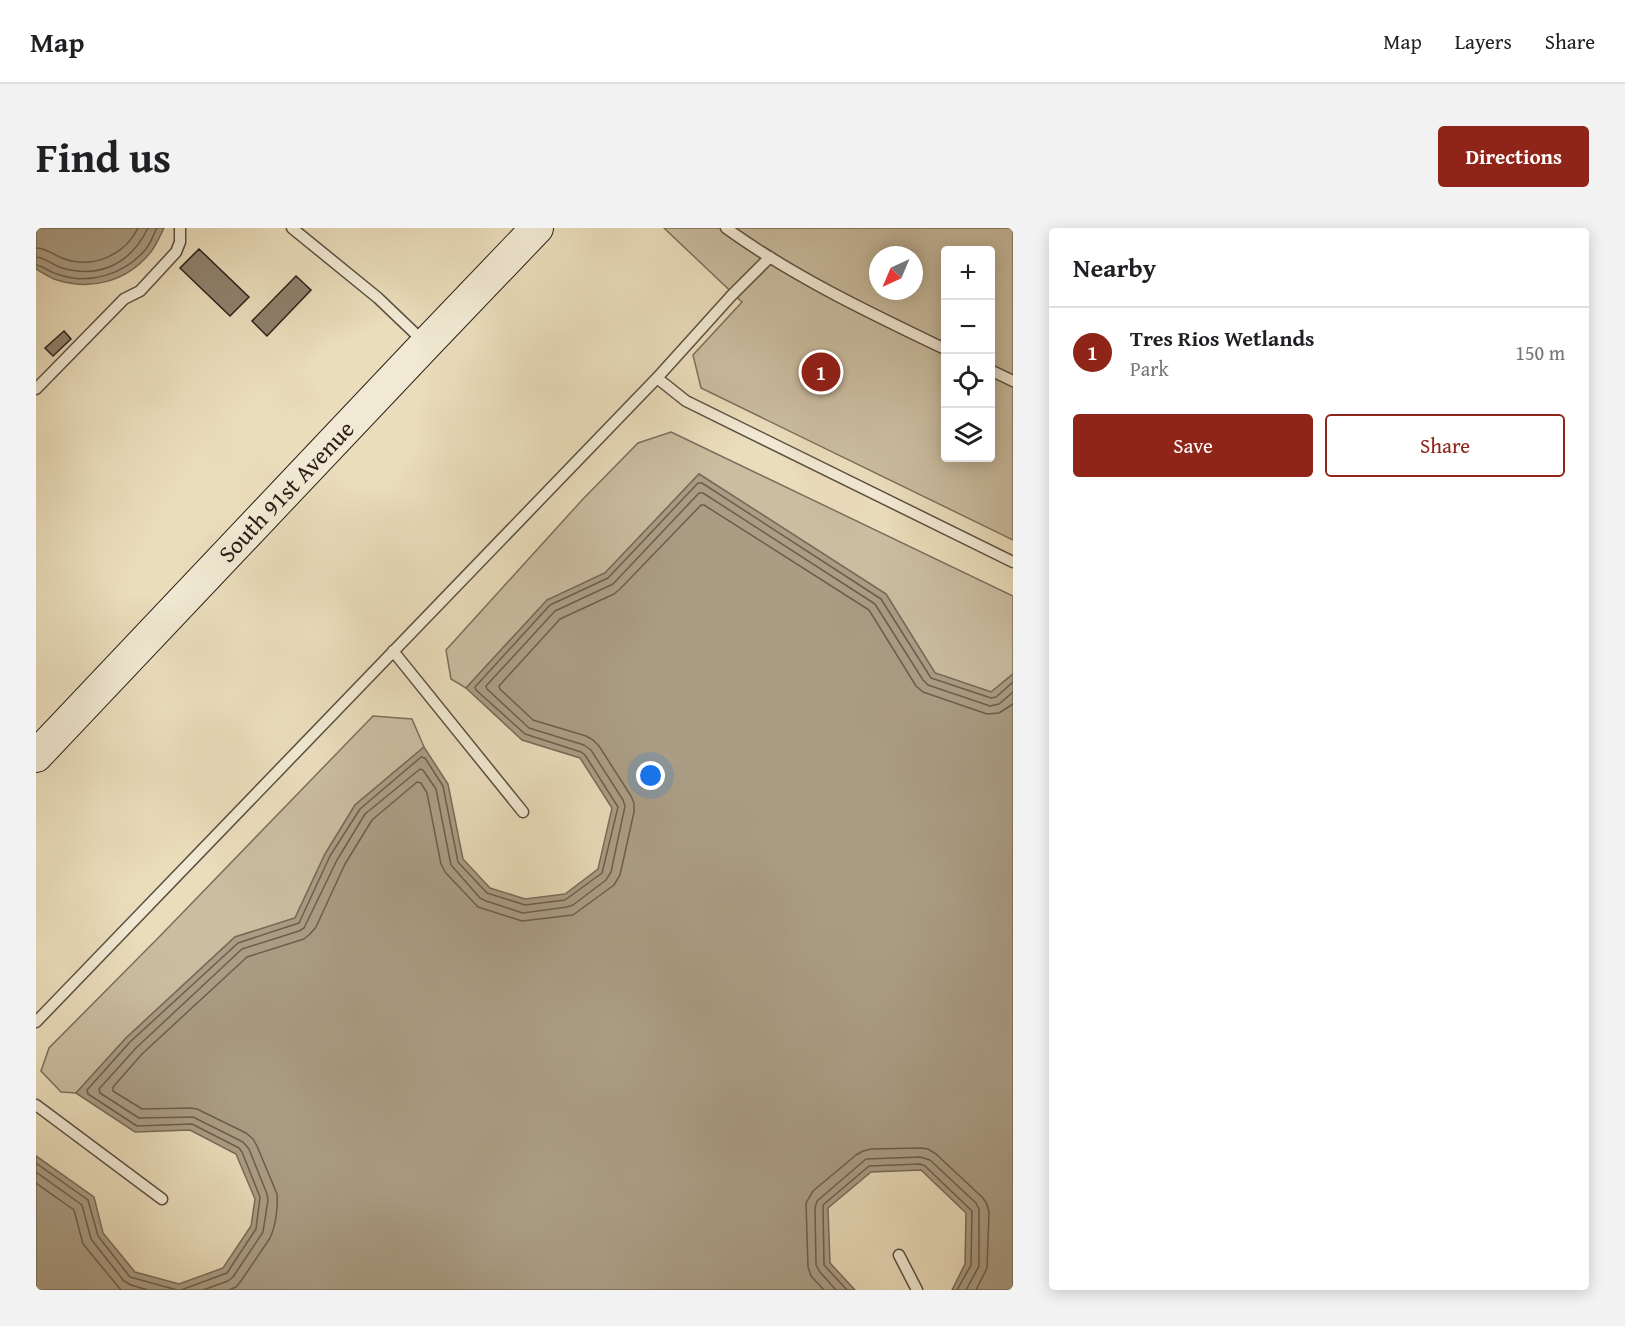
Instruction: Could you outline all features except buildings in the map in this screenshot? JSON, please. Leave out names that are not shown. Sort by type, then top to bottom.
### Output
[{"type":"main road","name":"South 91st Avenue","points":[[36,756],[537,228]]},
{"type":"lane","points":[[36,389],[124,299],[140,291],[176,252],[180,242],[180,228]]},
{"type":"lane","points":[[292,228],[378,298],[426,344]]},
{"type":"lane","points":[[726,228],[801,276],[941,347]]},
{"type":"lane","points":[[36,1022],[657,378],[731,296],[770,257]]},
{"type":"lane","points":[[995,372],[1013,381]]},
{"type":"lane","points":[[657,378],[686,400],[1013,562]]},
{"type":"lane","points":[[393,651],[523,812]]},
{"type":"lane","points":[[36,1105],[162,1199]]},
{"type":"lane","points":[[899,1255],[917,1290]]},
{"type":"shaded area","points":[[664,228],[1013,228],[1013,540],[701,388],[693,355],[742,302]]},
{"type":"shaded area","points":[[671,432],[1013,596],[1013,674],[991,692],[935,673],[886,594],[699,474],[605,573],[547,600],[466,688],[451,679],[446,650],[583,499],[638,443]]},
{"type":"shaded area","points":[[373,716],[412,719],[424,747],[355,805],[325,854],[295,918],[235,937],[126,1038],[76,1093],[61,1092],[41,1071],[49,1048]]},
{"type":"water","points":[[36,228],[164,228],[152,250],[131,271],[108,281],[83,284],[57,280],[36,269]]},
{"type":"water","points":[[699,474],[886,594],[935,673],[991,692],[1013,674],[1013,1290],[952,1290],[965,1264],[966,1213],[921,1170],[871,1172],[828,1208],[830,1263],[855,1290],[36,1290],[36,1156],[94,1197],[103,1233],[135,1272],[179,1284],[223,1268],[251,1226],[255,1199],[236,1154],[190,1130],[135,1132],[76,1093],[126,1038],[235,937],[295,918],[325,854],[355,805],[424,747],[448,784],[463,859],[490,888],[525,899],[565,894],[598,869],[612,808],[580,758],[522,740],[466,688],[547,600],[605,573]]},
{"type":"place","name":"Tres Rios Wetlands","points":[[821,372]]}]
